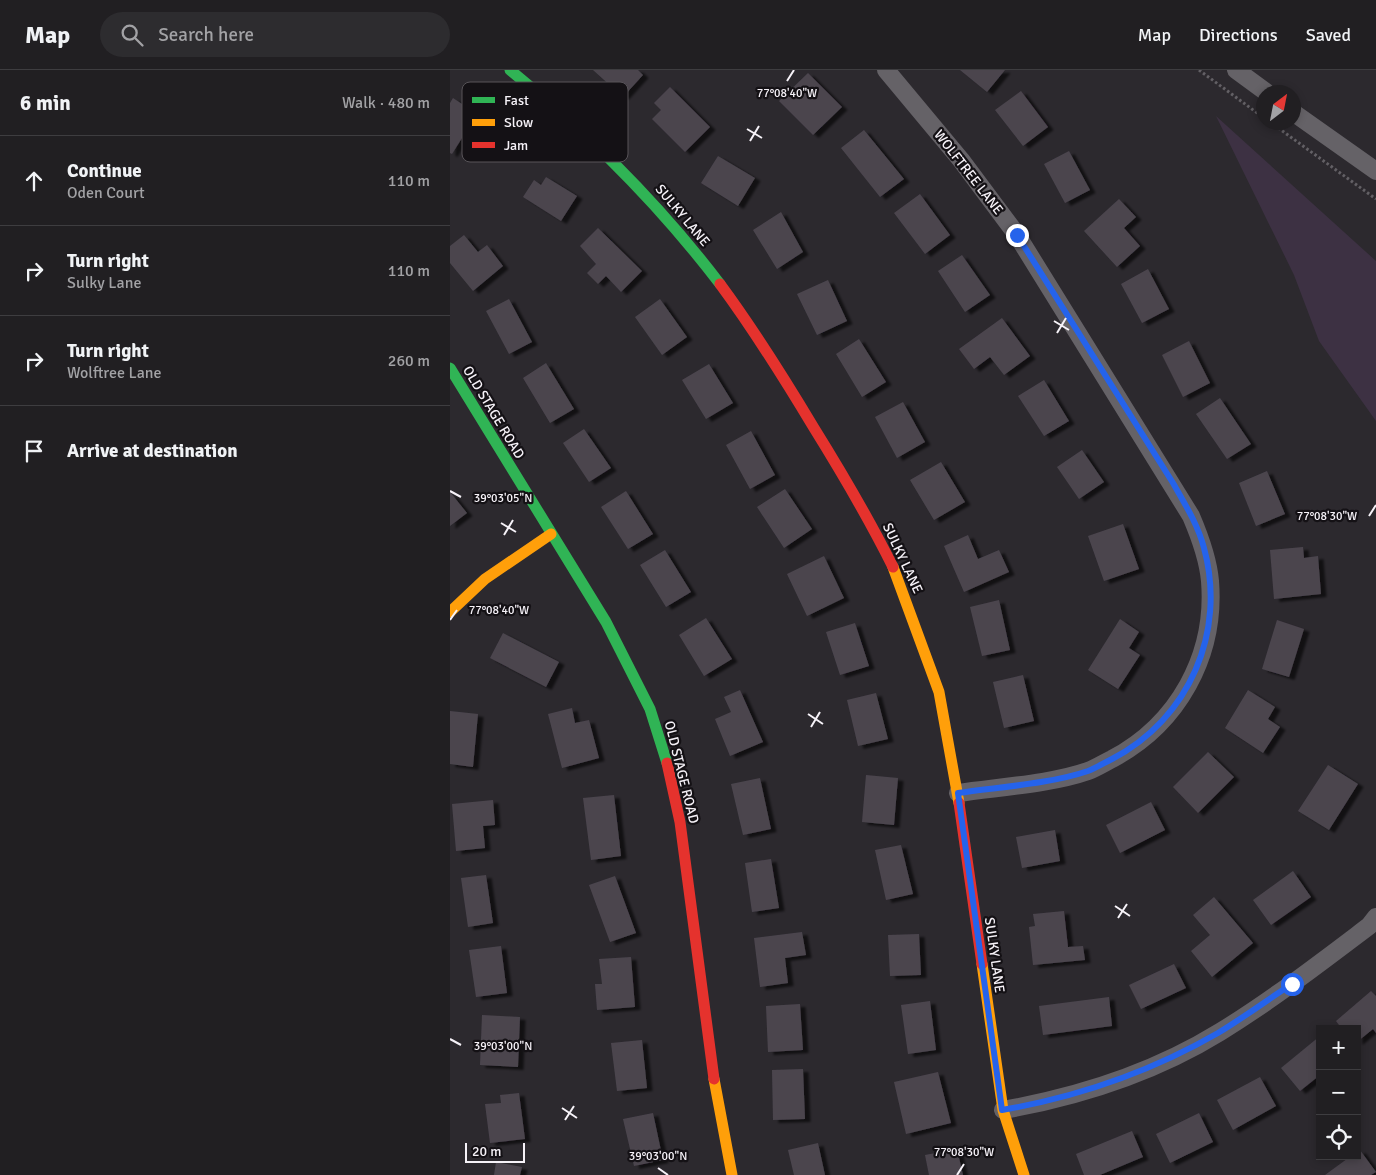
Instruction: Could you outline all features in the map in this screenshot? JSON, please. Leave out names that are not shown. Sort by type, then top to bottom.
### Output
[{"type":"street","name":"SULKY LANE","points":[[510,70],[524,82]]},
{"type":"street","name":"WOLFTREE LANE","points":[[886,70],[962,160],[1022,244],[1187,507],[1204,547],[1210,581],[1207,632],[1194,675],[1184,696],[1150,733],[1130,750],[1089,771],[958,793]]},
{"type":"street","points":[[1236,70],[1256,85]]},
{"type":"street","points":[[1301,118],[1376,172]]},
{"type":"street","name":"SULKY LANE","points":[[614,162],[660,209],[747,320],[870,520],[894,569],[939,692],[958,793],[1002,1110],[1024,1175]]},
{"type":"street","name":"OLD STAGE ROAD","points":[[450,368],[606,622],[632,670],[650,709],[664,750],[680,822],[715,1089],[732,1175]]},
{"type":"street","points":[[450,612],[467,592],[501,566],[551,534]]},
{"type":"street","points":[[1002,1110],[1052,1101],[1116,1080],[1170,1058],[1218,1033],[1292,984],[1369,926],[1376,917]]},
{"type":"path","points":[[1199,70],[1256,112]]},
{"type":"path","points":[[1281,130],[1376,199]]},
{"type":"shaded area","points":[[1216,116],[1376,261],[1376,421],[1319,341],[1294,275]]},
{"type":"building","points":[[593,70],[638,70],[643,75],[628,92],[628,82],[606,82]]},
{"type":"building","points":[[960,70],[1005,70],[987,92]]},
{"type":"building","points":[[808,73],[842,107],[813,135],[779,101]]},
{"type":"building","points":[[670,87],[710,127],[685,152],[652,119],[661,110],[654,103]]},
{"type":"building","points":[[1021,91],[1048,127],[1023,146],[995,110]]},
{"type":"building","points":[[453,98],[462,104],[462,138],[452,154],[450,153],[450,103]]},
{"type":"building","points":[[864,130],[904,179],[880,197],[841,148]]},
{"type":"building","points":[[1069,151],[1090,190],[1065,203],[1044,164]]},
{"type":"building","points":[[718,156],[755,178],[738,206],[701,183]]},
{"type":"building","points":[[546,177],[577,196],[561,221],[523,197],[534,180],[541,185]]},
{"type":"building","points":[[920,194],[950,235],[925,254],[894,213]]},
{"type":"building","points":[[1119,199],[1136,217],[1124,228],[1140,246],[1117,267],[1084,231]]},
{"type":"building","points":[[781,212],[803,252],[777,269],[753,230]]},
{"type":"building","points":[[598,228],[642,271],[621,292],[606,276],[598,284],[587,273],[596,264],[580,246]]},
{"type":"building","points":[[464,235],[478,252],[487,245],[503,266],[473,291],[450,263],[450,246]]},
{"type":"building","points":[[962,255],[990,295],[965,312],[938,271]]},
{"type":"building","points":[[1148,269],[1169,309],[1142,323],[1121,284]]},
{"type":"building","points":[[828,280],[847,321],[817,335],[797,294]]},
{"type":"building","points":[[509,299],[532,342],[509,354],[486,311]]},
{"type":"building","points":[[660,299],[687,337],[662,355],[635,317]]},
{"type":"building","points":[[1002,318],[1030,356],[1004,375],[990,357],[974,369],[959,349]]},
{"type":"building","points":[[859,339],[886,382],[862,397],[836,354]]},
{"type":"building","points":[[1189,341],[1210,383],[1183,397],[1162,355]]},
{"type":"building","points":[[546,363],[574,409],[550,423],[523,378]]},
{"type":"building","points":[[709,364],[733,403],[706,419],[682,380]]},
{"type":"building","points":[[1044,380],[1069,421],[1044,436],[1018,396]]},
{"type":"building","points":[[1220,398],[1251,444],[1227,459],[1196,414]]},
{"type":"building","points":[[903,402],[925,442],[897,458],[875,417]]},
{"type":"building","points":[[584,429],[611,468],[589,482],[563,443]]},
{"type":"building","points":[[751,431],[775,475],[750,489],[726,445]]},
{"type":"building","points":[[1082,450],[1104,482],[1079,499],[1057,467]]},
{"type":"building","points":[[941,462],[965,502],[934,520],[910,480]]},
{"type":"building","points":[[1267,471],[1285,514],[1256,526],[1239,483]]},
{"type":"building","points":[[785,489],[812,529],[784,548],[757,507]]},
{"type":"building","points":[[626,491],[653,534],[628,549],[601,507]]},
{"type":"building","points":[[450,492],[467,513],[450,526]]},
{"type":"building","points":[[1123,524],[1139,569],[1104,581],[1088,536]]},
{"type":"building","points":[[968,535],[978,559],[999,550],[1009,572],[964,592],[944,546]]},
{"type":"building","points":[[1303,547],[1304,558],[1318,556],[1321,594],[1274,599],[1270,550]]},
{"type":"building","points":[[665,550],[691,592],[666,607],[640,565]]},
{"type":"building","points":[[824,556],[844,598],[807,616],[787,574]]},
{"type":"building","points":[[999,600],[1010,650],[982,656],[970,607]]},
{"type":"building","points":[[706,618],[732,659],[704,676],[679,635]]},
{"type":"building","points":[[1120,619],[1139,632],[1129,648],[1140,655],[1118,689],[1088,670]]},
{"type":"building","points":[[1277,620],[1304,629],[1289,677],[1262,669]]},
{"type":"building","points":[[855,623],[869,666],[840,675],[826,632]]},
{"type":"building","points":[[503,633],[559,662],[546,687],[490,658]]},
{"type":"building","points":[[1023,675],[1034,721],[1004,728],[993,682]]},
{"type":"building","points":[[740,690],[763,742],[730,756],[715,719],[731,712],[724,697]]},
{"type":"building","points":[[1248,690],[1275,707],[1268,719],[1280,727],[1263,753],[1225,728]]},
{"type":"building","points":[[876,693],[888,739],[858,746],[847,700]]},
{"type":"building","points":[[572,708],[575,723],[589,720],[599,758],[562,768],[548,714]]},
{"type":"building","points":[[450,711],[478,714],[473,767],[450,764]]},
{"type":"building","points":[[1208,752],[1234,777],[1198,813],[1173,787]]},
{"type":"building","points":[[1328,765],[1358,784],[1329,830],[1298,811]]},
{"type":"building","points":[[866,775],[898,778],[894,825],[862,822]]},
{"type":"building","points":[[760,778],[771,829],[743,835],[731,784]]},
{"type":"building","points":[[614,795],[621,856],[591,860],[583,798]]},
{"type":"building","points":[[493,800],[495,825],[483,826],[485,848],[456,851],[452,804]]},
{"type":"building","points":[[1151,802],[1165,830],[1120,853],[1106,825]]},
{"type":"building","points":[[1055,830],[1060,861],[1022,868],[1016,837]]},
{"type":"building","points":[[901,845],[913,894],[886,900],[875,850]]},
{"type":"building","points":[[771,859],[779,908],[752,912],[745,863]]},
{"type":"building","points":[[1293,871],[1311,897],[1271,925],[1253,900]]},
{"type":"building","points":[[486,875],[493,923],[468,927],[461,878]]},
{"type":"building","points":[[615,876],[636,933],[610,942],[589,885]]},
{"type":"building","points":[[1214,897],[1253,943],[1212,977],[1191,951],[1210,935],[1193,915]]},
{"type":"building","points":[[1064,911],[1068,947],[1083,946],[1085,960],[1033,965],[1029,927],[1035,926],[1033,914]]},
{"type":"building","points":[[802,932],[806,955],[785,958],[788,983],[760,987],[754,938]]},
{"type":"building","points":[[919,934],[921,975],[890,976],[888,935]]},
{"type":"building","points":[[501,946],[507,993],[476,997],[469,950]]},
{"type":"building","points":[[631,957],[635,1007],[597,1010],[595,984],[602,984],[599,959]]},
{"type":"building","points":[[1174,964],[1186,988],[1141,1009],[1129,985]]},
{"type":"building","points":[[1371,991],[1376,996],[1376,1033],[1373,1029],[1361,1039],[1361,1025],[1339,1025],[1336,1021]]},
{"type":"building","points":[[1109,997],[1112,1026],[1043,1035],[1039,1006]]},
{"type":"building","points":[[930,1001],[936,1050],[908,1054],[901,1005]]},
{"type":"building","points":[[800,1004],[803,1050],[768,1052],[766,1006]]},
{"type":"building","points":[[482,1015],[520,1017],[518,1067],[480,1065]]},
{"type":"building","points":[[1316,1039],[1316,1078],[1300,1091],[1281,1068]]},
{"type":"building","points":[[642,1040],[647,1088],[617,1091],[611,1043]]},
{"type":"building","points":[[803,1069],[805,1119],[773,1120],[772,1070]]},
{"type":"building","points":[[938,1072],[951,1123],[906,1134],[894,1082]]},
{"type":"building","points":[[1260,1077],[1276,1106],[1233,1130],[1217,1100]]},
{"type":"building","points":[[519,1093],[525,1139],[490,1143],[485,1104],[501,1103],[500,1095]]},
{"type":"building","points":[[653,1113],[663,1160],[634,1166],[623,1119]]},
{"type":"building","points":[[1199,1113],[1213,1142],[1170,1163],[1156,1134]]},
{"type":"building","points":[[1132,1131],[1143,1157],[1100,1175],[1084,1175],[1076,1154]]},
{"type":"building","points":[[818,1143],[825,1175],[794,1175],[788,1150]]},
{"type":"building","points":[[957,1149],[963,1175],[929,1175],[925,1155]]},
{"type":"building","points":[[1361,1151],[1376,1172],[1371,1175],[1325,1175],[1346,1160],[1361,1160]]},
{"type":"building","points":[[496,1162],[522,1167],[520,1175],[494,1175]]},
{"type":"traffic: fast","points":[[510,70],[524,82]]},
{"type":"traffic: fast","points":[[612,162],[697,254],[720,284]]},
{"type":"traffic: fast","points":[[450,368],[606,622],[650,709],[667,763]]},
{"type":"traffic: slow","points":[[450,612],[485,579],[551,534]]},
{"type":"traffic: slow","points":[[893,567],[939,692],[959,803]]},
{"type":"traffic: slow","points":[[982,964],[1003,1110],[1024,1175]]},
{"type":"traffic: slow","points":[[714,1079],[732,1175]]},
{"type":"traffic: jam","points":[[720,284],[757,337],[803,409],[855,496],[893,567]]},
{"type":"traffic: jam","points":[[667,763],[680,822],[714,1079]]},
{"type":"traffic: jam","points":[[959,803],[982,964]]},
{"type":"route","points":[[1017,235],[1173,483],[1191,516],[1204,547],[1210,581],[1210,607],[1202,655],[1184,696],[1150,733],[1130,750],[1089,771],[958,793],[1002,1110],[1052,1101],[1116,1080],[1170,1058],[1218,1033],[1292,984]]}]
